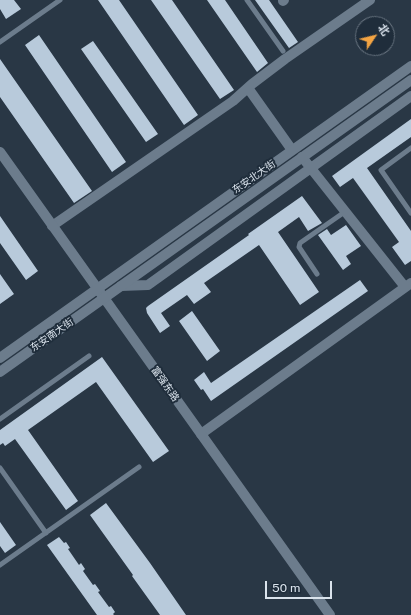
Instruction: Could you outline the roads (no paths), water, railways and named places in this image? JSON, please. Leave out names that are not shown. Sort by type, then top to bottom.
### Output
[{"type":"street","points":[[52,226],[233,101],[285,59],[370,0]]},
{"type":"street","name":"东安北大街","points":[[98,289],[411,66]]},
{"type":"street","name":"东安北大街","points":[[104,298],[411,80]]},
{"type":"street","points":[[248,88],[292,150]]},
{"type":"street","points":[[121,286],[148,284],[411,96]]},
{"type":"street","name":"富强东路","points":[[0,152],[330,615]]},
{"type":"street","points":[[200,434],[408,285],[302,157]]},
{"type":"street","name":"东安南大街","points":[[0,358],[98,289]]},
{"type":"street","name":"东安南大街","points":[[0,372],[104,298]]},
{"type":"lane","points":[[0,42],[60,0]]},
{"type":"lane","points":[[247,0],[283,51]]},
{"type":"lane","points":[[411,148],[381,170],[411,213]]},
{"type":"lane","points":[[317,274],[299,247],[300,243],[346,211]]},
{"type":"lane","points":[[0,419],[89,356]]},
{"type":"lane","points":[[0,565],[139,467]]},
{"type":"lane","points":[[0,468],[46,533]]}]
